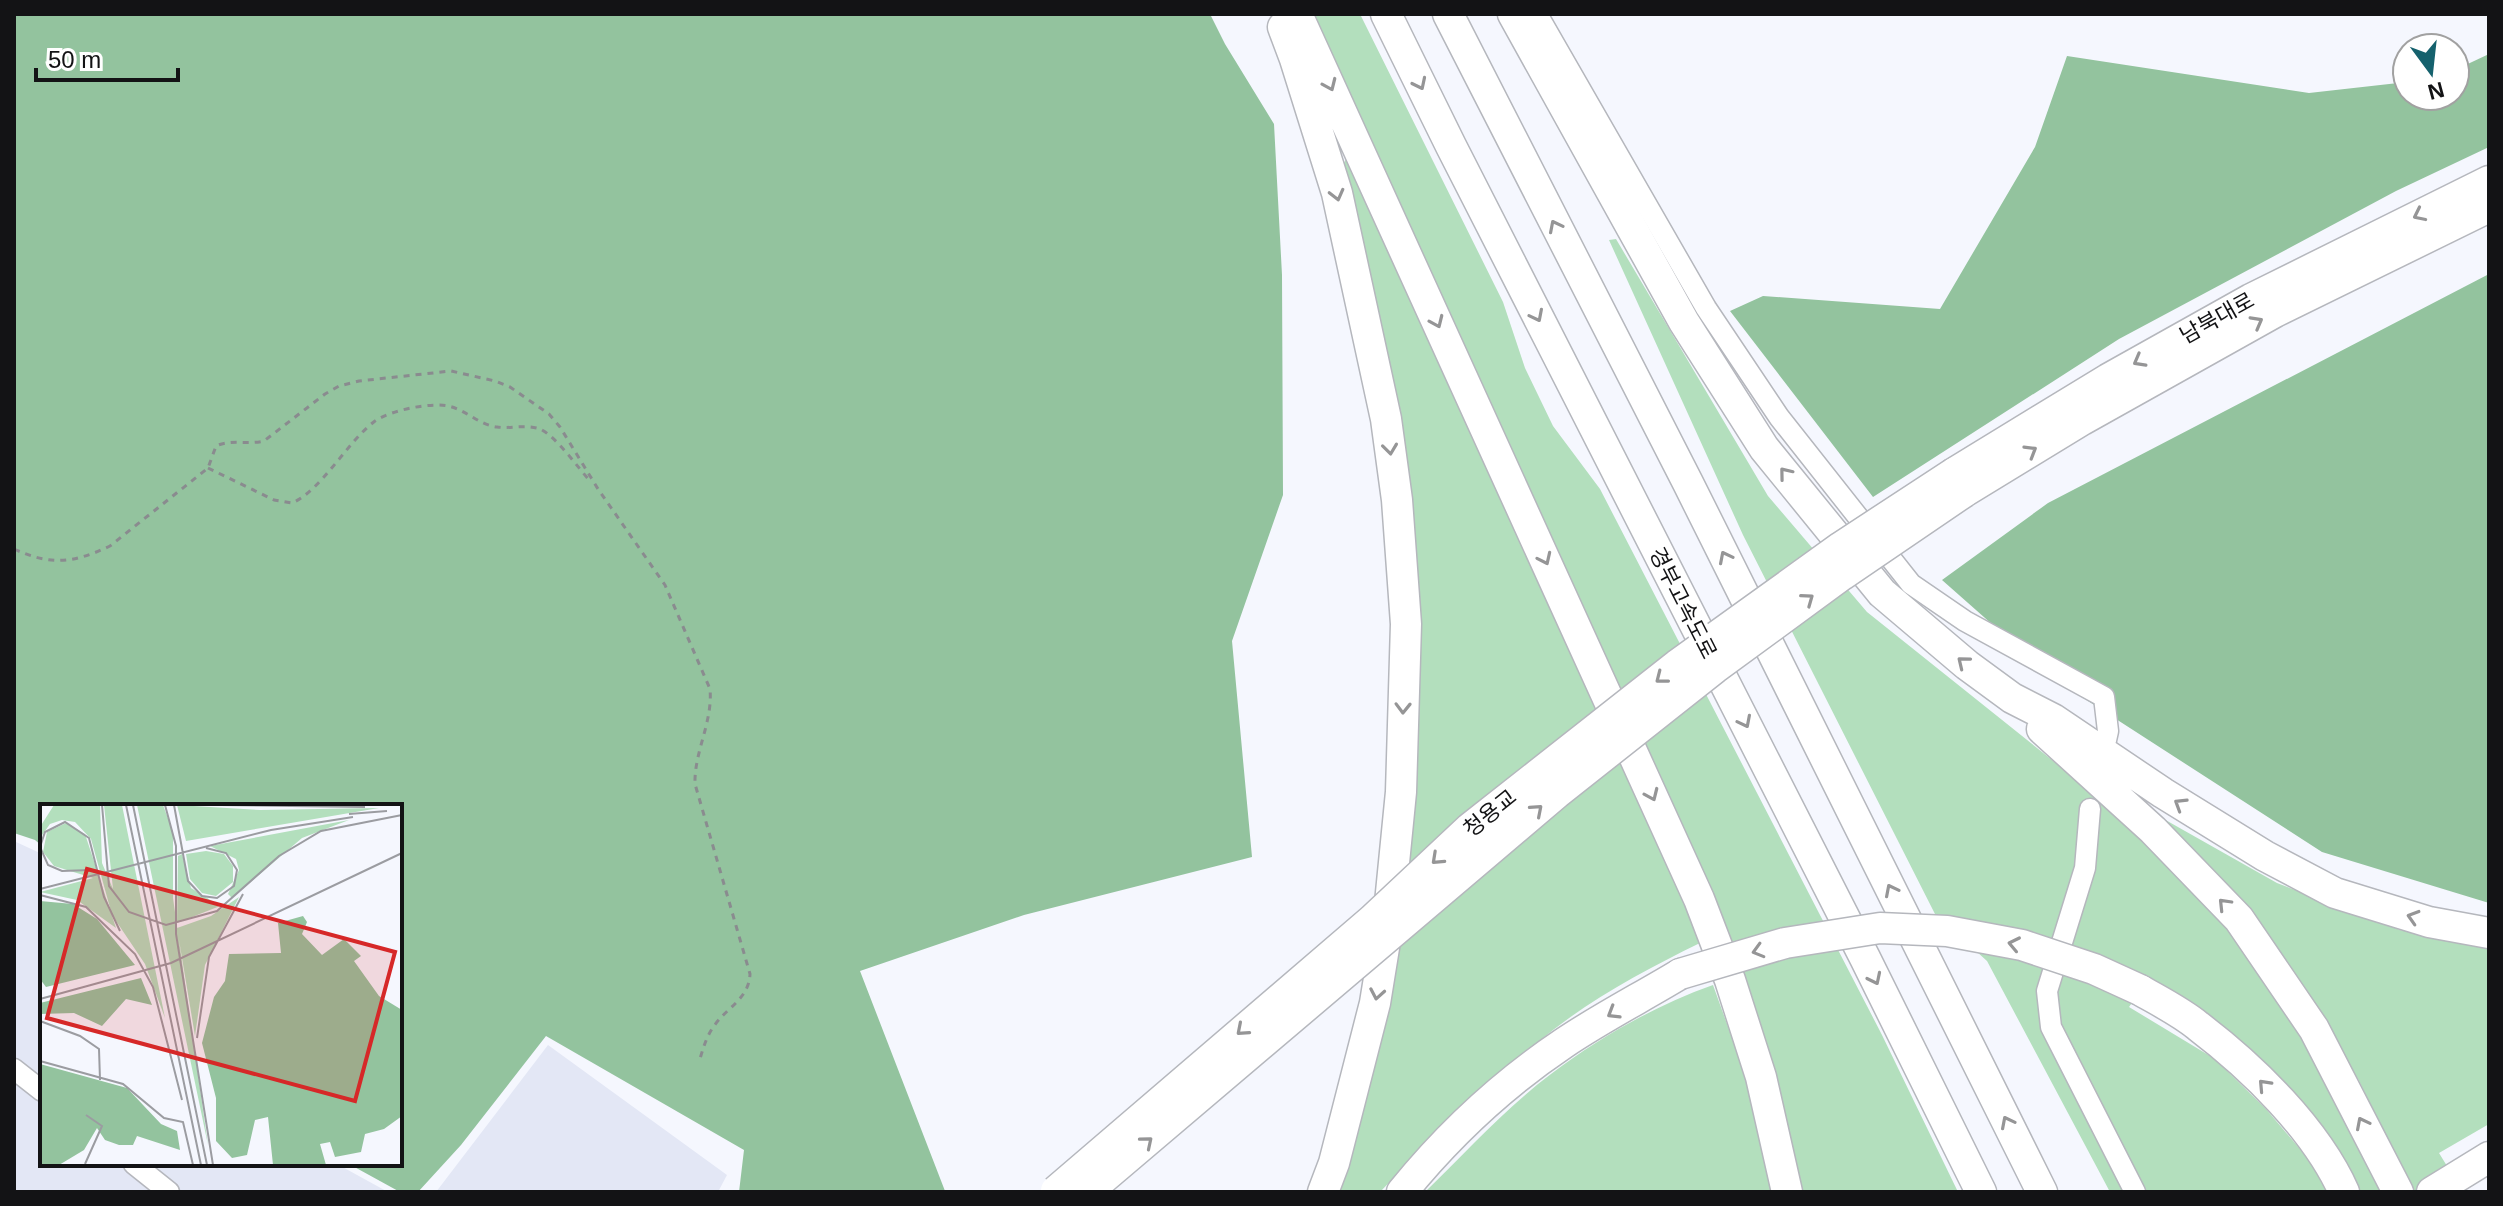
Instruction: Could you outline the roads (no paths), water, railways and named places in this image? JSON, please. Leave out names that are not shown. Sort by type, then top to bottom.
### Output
[{"type":"highway","points":[[1278,14],[1337,193],[1386,419],[1397,500],[1406,624],[1401,792],[1388,923],[1375,1003],[1334,1163],[1323,1192]]},
{"type":"highway","points":[[1297,14],[1699,899],[1730,980],[1761,1077],[1787,1192]]},
{"type":"highway","name":"경부고속도로","points":[[1386,14],[1981,1192]]},
{"type":"highway","points":[[1448,14],[1688,483],[2042,1192]]},
{"type":"highway","points":[[1513,14],[1684,322],[1764,448],[1882,593],[1967,665],[2012,698],[2053,719],[2163,793],[2265,856],[2335,893],[2429,922],[2489,933]]},
{"type":"highway","name":"남북대로","points":[[1959,482],[2108,379],[2251,299],[2489,181]]},
{"type":"highway","name":"남북대로","points":[[1959,482],[2082,420],[2275,312],[2489,207]]},
{"type":"highway","name":"청용교","points":[[1055,1191],[1372,920],[1470,828],[1677,665],[1841,547],[1959,482]]},
{"type":"highway","name":"청용교","points":[[1087,1192],[1569,784],[1959,482]]},
{"type":"highway","points":[[2012,698],[2049,738],[2153,830],[2239,919],[2314,1029],[2398,1192]]},
{"type":"highway","points":[[1402,1192],[1430,1157],[1488,1100],[1564,1043],[1680,974],[1785,943],[1880,928],[1947,931],[2022,945],[2094,969],[2140,990],[2196,1024],[2250,1070],[2298,1122],[2334,1170],[2344,1192]]},
{"type":"highway","points":[[2432,1192],[2489,1157]]},
{"type":"lane","points":[[1537,14],[1706,308],[1779,417],[1911,584],[1965,621],[2104,697],[2108,731],[2106,740]]},
{"type":"lane","points":[[2090,809],[2085,868],[2047,991],[2048,1003],[2051,1027],[2135,1192]]},
{"type":"lane","points":[[14,1069],[40,1089]]},
{"type":"lane","points":[[136,1166],[169,1192]]}]
